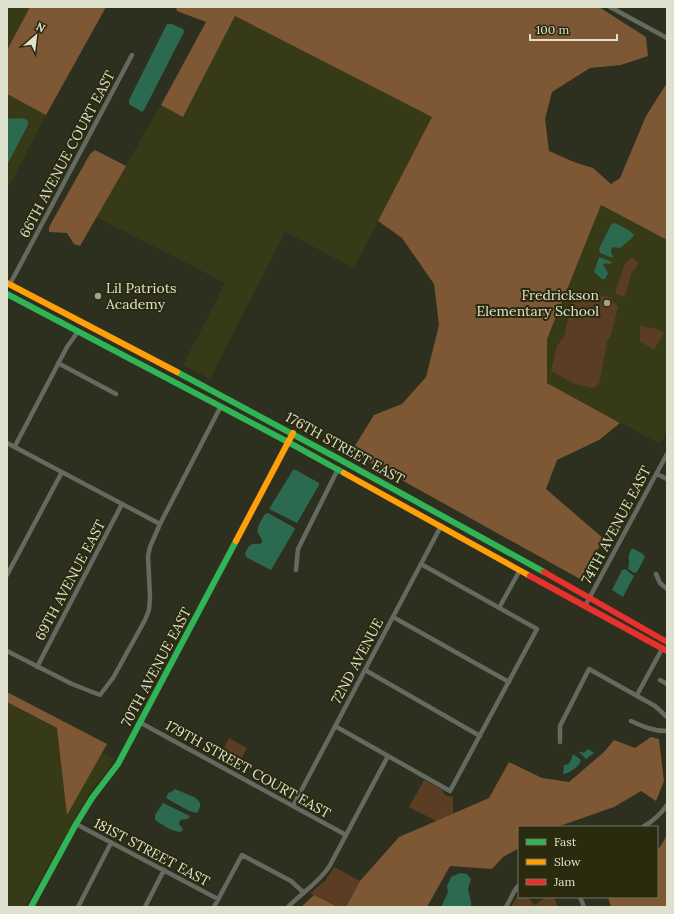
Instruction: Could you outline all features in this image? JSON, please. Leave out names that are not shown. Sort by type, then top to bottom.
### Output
[{"type":"main road","name":"176TH STREET EAST","points":[[8,283],[293,433],[590,597],[667,642]]},
{"type":"main road","name":"176TH STREET EAST","points":[[7,294],[288,442],[665,649]]},
{"type":"main road","name":"70TH AVENUE EAST","points":[[31,907],[76,824],[92,798],[118,764],[141,723],[293,433]]},
{"type":"street","points":[[610,7],[667,38]]},
{"type":"street","name":"66TH AVENUE COURT EAST","points":[[8,283],[132,55]]},
{"type":"street","points":[[15,446],[58,363],[78,331]]},
{"type":"street","points":[[58,363],[116,394]]},
{"type":"street","points":[[7,651],[72,684],[100,696],[113,678],[145,620],[149,610],[150,597],[148,556],[150,547],[160,524],[220,406]]},
{"type":"street","points":[[7,443],[160,524]]},
{"type":"street","name":"74TH AVENUE EAST","points":[[585,606],[667,454]]},
{"type":"street","points":[[296,570],[298,549],[338,469]]},
{"type":"street","points":[[7,575],[62,472]]},
{"type":"street","points":[[657,474],[667,479]]},
{"type":"street","name":"69TH AVENUE EAST","points":[[37,667],[122,504]]},
{"type":"street","name":"72ND AVENUE","points":[[293,806],[441,526]]},
{"type":"street","points":[[336,726],[450,791],[537,629],[421,564]]},
{"type":"street","points":[[499,608],[520,570]]},
{"type":"street","points":[[656,574],[660,583],[667,589]]},
{"type":"street","points":[[393,617],[509,682]]},
{"type":"street","points":[[637,695],[665,649]]},
{"type":"street","points":[[365,670],[480,736]]},
{"type":"street","points":[[560,742],[560,726],[589,670],[656,706],[667,717]]},
{"type":"street","points":[[660,680],[667,684]]},
{"type":"street","points":[[631,721],[648,729],[667,731]]},
{"type":"street","name":"179TH STREET COURT EAST","points":[[141,723],[346,835]]},
{"type":"street","points":[[288,907],[303,892],[318,882],[329,867],[388,756]]},
{"type":"street","points":[[644,826],[655,819],[667,805]]},
{"type":"street","name":"181ST STREET EAST","points":[[76,824],[218,899]]},
{"type":"street","points":[[78,907],[111,843]]},
{"type":"street","points":[[214,907],[242,855],[291,881],[303,892]]},
{"type":"street","points":[[145,907],[164,870]]},
{"type":"street","points":[[506,907],[518,887]]},
{"type":"shaded area","points":[[7,7],[30,7],[7,50]]},
{"type":"shaded area","points":[[30,7],[106,7],[46,115],[7,94],[7,50]]},
{"type":"shaded area","points":[[176,7],[599,7],[646,37],[648,56],[621,65],[590,68],[552,92],[545,119],[549,151],[574,162],[593,168],[611,184],[620,178],[646,116],[667,83],[667,240],[601,205],[547,339],[547,383],[620,423],[599,440],[557,460],[546,489],[604,539],[580,579],[351,452],[374,415],[402,404],[426,377],[439,325],[434,284],[402,238],[378,221],[432,117],[235,16],[183,117],[161,105],[206,22],[177,11]]},
{"type":"shaded area","points":[[235,16],[432,117],[354,268],[285,232],[210,379],[183,365],[225,283],[96,217],[161,105],[183,117]]},
{"type":"shaded area","points":[[167,24],[172,24],[183,29],[184,32],[142,112],[129,104],[129,100]]},
{"type":"shaded area","points":[[7,94],[46,115],[7,190]]},
{"type":"shaded area","points":[[7,118],[21,118],[28,121],[28,125],[7,165]]},
{"type":"shaded area","points":[[95,150],[126,166],[80,246],[74,244],[67,233],[49,232],[49,227],[90,154]]},
{"type":"shaded area","name":"Fredrickson Elementary School","points":[[601,205],[667,240],[667,431],[660,444],[514,365]]},
{"type":"shaded area","points":[[615,223],[630,231],[634,235],[620,248],[612,247],[611,251],[613,258],[600,253],[599,249],[611,225]]},
{"type":"shaded area","points":[[599,257],[612,262],[610,264],[605,263],[603,265],[608,273],[605,279],[602,279],[594,272]]},
{"type":"shaded area","points":[[632,257],[639,263],[631,274],[625,297],[615,294],[624,265]]},
{"type":"shaded area","points":[[600,295],[609,297],[618,307],[610,339],[608,339],[607,342],[599,384],[594,388],[575,384],[551,371],[557,346],[564,336],[572,303]]},
{"type":"shaded area","points":[[640,326],[657,329],[664,333],[654,350],[640,341]]},
{"type":"shaded area","points":[[293,470],[296,470],[319,483],[297,523],[269,509]]},
{"type":"shaded area","points":[[268,513],[295,529],[271,570],[246,557],[245,553],[251,545],[260,544],[262,542],[258,533],[258,528],[265,514]]},
{"type":"shaded area","points":[[632,548],[643,554],[645,557],[637,572],[634,573],[628,569],[629,555]]},
{"type":"shaded area","points":[[625,569],[634,576],[623,597],[612,590],[622,570]]},
{"type":"shaded area","points":[[7,692],[107,744],[67,815],[57,728],[7,702]]},
{"type":"shaded area","points":[[7,702],[115,759],[85,800],[25,907],[7,907]]},
{"type":"shaded area","points":[[651,737],[659,739],[664,781],[656,801],[641,791],[614,807],[560,826],[518,826],[518,849],[503,857],[492,869],[450,866],[427,907],[346,907],[360,881],[399,837],[489,798],[509,762],[542,778],[569,782],[604,752],[614,740],[635,748]]},
{"type":"shaded area","points":[[229,738],[247,748],[237,767],[219,758]]},
{"type":"shaded area","points":[[588,749],[594,753],[586,759],[578,751],[584,753]]},
{"type":"shaded area","points":[[573,754],[581,760],[580,763],[572,771],[563,774],[564,765],[569,763]]},
{"type":"shaded area","points":[[424,780],[441,789],[445,795],[453,797],[453,814],[436,821],[409,807]]},
{"type":"shaded area","points":[[175,789],[196,798],[200,803],[197,813],[189,811],[166,798],[168,793]]},
{"type":"shaded area","points":[[163,803],[190,816],[188,819],[180,820],[179,824],[183,829],[181,832],[171,830],[155,820],[155,815]]},
{"type":"shaded area","points":[[667,835],[667,907],[611,907],[608,898],[658,898],[658,848]]},
{"type":"shaded area","points":[[334,867],[360,881],[346,907],[338,907],[310,893],[325,881]]},
{"type":"shaded area","points":[[460,873],[467,874],[471,879],[468,889],[471,906],[441,907],[448,892],[447,886],[451,877]]},
{"type":"shaded area","points":[[314,895],[338,907],[301,907]]},
{"type":"shaded area","points":[[518,895],[518,898],[528,898],[535,905],[545,898],[554,898],[558,907],[511,907]]},
{"type":"traffic: fast","points":[[7,294],[344,473]]},
{"type":"traffic: fast","points":[[177,372],[544,572]]},
{"type":"traffic: fast","points":[[31,907],[76,824],[92,798],[118,764],[236,541]]},
{"type":"traffic: slow","points":[[7,283],[177,372]]},
{"type":"traffic: slow","points":[[236,541],[293,433]]},
{"type":"traffic: slow","points":[[344,473],[530,576]]},
{"type":"traffic: jam","points":[[544,572],[667,642]]},
{"type":"traffic: jam","points":[[530,576],[667,651]]},
{"type":"place","name":"Lil Patriots Academy","points":[[98,296]]},
{"type":"place","name":"Fredrickson Elementary School","points":[[607,303]]}]
